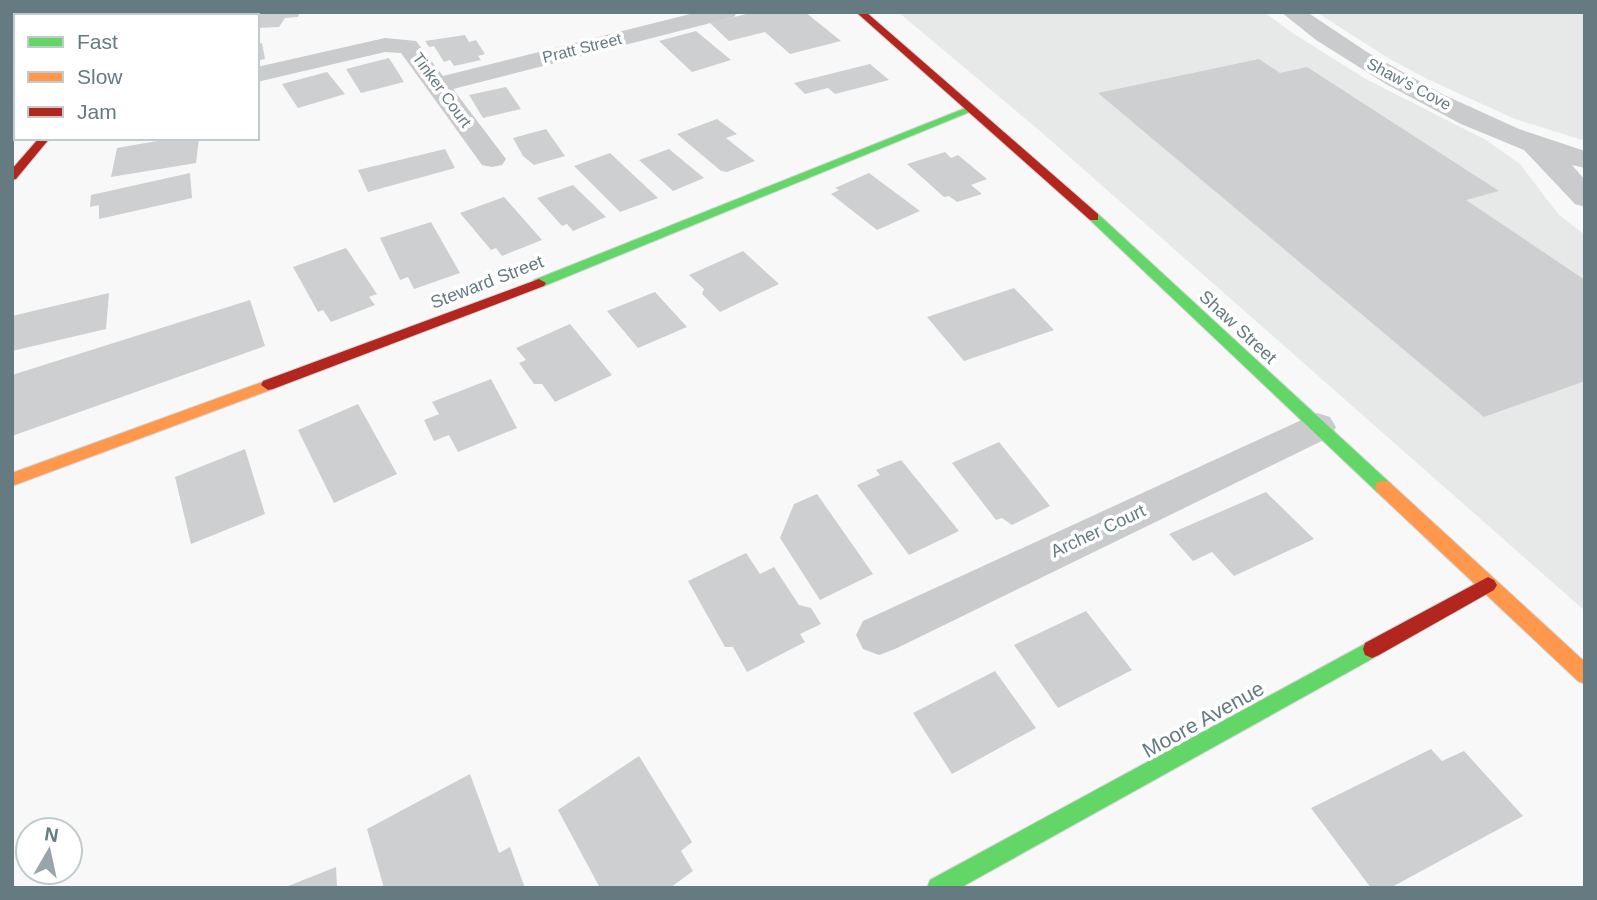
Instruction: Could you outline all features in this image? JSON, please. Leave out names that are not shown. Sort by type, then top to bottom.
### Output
[{"type":"street","name":"Pratt Street","points":[[438,85],[726,12]]},
{"type":"street","name":"Shaw Street","points":[[860,12],[1102,225],[1585,675]]},
{"type":"street","name":"Shaw's Cove","points":[[1292,12],[1334,41],[1411,86],[1532,145],[1585,160]]},
{"type":"street","name":"Tinker Court","points":[[259,75],[400,44],[413,49],[492,159]]},
{"type":"street","name":"Steward Street","points":[[12,480],[511,294],[972,109]]},
{"type":"street","points":[[12,177],[43,140]]},
{"type":"street","name":"Shaw's Cove","points":[[1532,145],[1562,171],[1585,197]]},
{"type":"street","points":[[1585,186],[1585,197]]},
{"type":"street","name":"Archer Court","points":[[879,635],[1317,427]]},
{"type":"street","name":"Moore Avenue","points":[[938,888],[1488,586]]},
{"type":"lane","points":[[142,12],[171,14]]},
{"type":"shaded area","points":[[898,12],[1264,12],[1366,79],[1486,140],[1520,164],[1559,215],[1585,235],[1585,611],[1040,131]]},
{"type":"shaded area","points":[[1316,12],[1585,12],[1585,141],[1515,119],[1427,79],[1388,58]]},
{"type":"building","points":[[300,12],[298,17],[285,18],[279,27],[259,28],[259,14],[244,14]]},
{"type":"building","points":[[754,12],[805,12],[841,41],[790,54],[765,32],[729,41],[710,23]]},
{"type":"building","points":[[696,31],[731,60],[692,72],[659,41]]},
{"type":"building","points":[[465,35],[469,42],[476,40],[485,54],[478,56],[481,60],[454,66],[450,60],[444,62],[434,46],[429,47],[425,41]]},
{"type":"building","points":[[262,43],[265,59],[259,60],[259,44]]},
{"type":"building","points":[[389,58],[404,82],[361,93],[346,69]]},
{"type":"building","points":[[1259,59],[1280,73],[1307,67],[1499,191],[1466,200],[1585,280],[1585,381],[1484,417],[1098,93]]},
{"type":"building","points":[[870,64],[889,80],[835,94],[828,88],[805,94],[794,83]]},
{"type":"building","points":[[327,72],[345,94],[298,108],[282,84]]},
{"type":"building","points":[[506,87],[521,109],[483,118],[469,95]]},
{"type":"building","points":[[717,119],[737,134],[726,138],[755,161],[727,172],[721,171],[677,134]]},
{"type":"building","points":[[546,129],[565,156],[534,165],[523,156],[513,138]]},
{"type":"building","points":[[163,140],[199,140],[196,163],[111,177],[117,148]]},
{"type":"building","points":[[445,149],[455,168],[368,192],[358,170]]},
{"type":"building","points":[[669,149],[704,178],[673,191],[639,160]]},
{"type":"building","points":[[945,152],[951,158],[958,155],[987,179],[971,185],[982,194],[957,202],[949,196],[944,197],[907,164]]},
{"type":"building","points":[[610,153],[658,198],[620,212],[574,166]]},
{"type":"building","points":[[190,173],[192,198],[99,219],[99,205],[90,207],[91,195]]},
{"type":"building","points":[[869,173],[920,211],[877,230],[831,194],[839,190],[835,188]]},
{"type":"building","points":[[573,185],[606,217],[573,231],[567,224],[562,226],[537,198]]},
{"type":"building","points":[[504,197],[542,240],[502,256],[496,248],[491,250],[460,213]]},
{"type":"building","points":[[431,222],[460,273],[414,289],[408,277],[400,280],[380,238]]},
{"type":"building","points":[[346,248],[377,294],[369,297],[375,305],[331,322],[323,310],[318,312],[293,267]]},
{"type":"building","points":[[743,251],[779,284],[720,312],[702,294],[704,289],[689,275]]},
{"type":"building","points":[[1014,288],[1054,330],[964,361],[927,317]]},
{"type":"building","points":[[655,292],[687,327],[638,348],[607,311]]},
{"type":"building","points":[[109,293],[106,329],[12,351],[12,316]]},
{"type":"building","points":[[250,300],[265,346],[12,436],[12,375]]},
{"type":"building","points":[[570,324],[612,375],[555,402],[542,384],[534,384],[519,363],[526,360],[516,348]]},
{"type":"building","points":[[491,379],[517,428],[458,452],[449,435],[434,441],[424,420],[439,414],[432,402]]},
{"type":"building","points":[[358,404],[397,474],[334,503],[298,430]]},
{"type":"building","points":[[999,442],[1050,506],[1012,525],[1002,518],[996,520],[952,463]]},
{"type":"building","points":[[245,449],[265,514],[191,544],[175,477]]},
{"type":"building","points":[[901,460],[959,531],[909,555],[857,485],[880,475],[876,470]]},
{"type":"building","points":[[1266,492],[1314,539],[1234,576],[1212,552],[1193,561],[1169,534]]},
{"type":"building","points":[[817,494],[873,574],[820,600],[780,538],[794,504]]},
{"type":"building","points":[[746,553],[760,574],[774,567],[799,605],[811,608],[821,624],[800,634],[805,642],[747,672],[733,647],[725,647],[688,581]]},
{"type":"building","points":[[1086,611],[1132,670],[1058,708],[1014,645]]},
{"type":"building","points":[[995,671],[1036,728],[952,774],[913,713]]},
{"type":"building","points":[[1431,749],[1442,761],[1464,751],[1523,816],[1390,888],[1371,888],[1311,808]]},
{"type":"building","points":[[639,756],[692,842],[681,851],[693,871],[670,888],[600,888],[558,810]]},
{"type":"building","points":[[470,774],[499,853],[510,847],[525,888],[384,888],[367,829]]},
{"type":"building","points":[[336,867],[337,888],[283,888]]},
{"type":"traffic: fast","points":[[539,283],[972,109]]},
{"type":"traffic: fast","points":[[1094,217],[1383,487]]},
{"type":"traffic: fast","points":[[938,888],[1372,649]]},
{"type":"traffic: slow","points":[[12,480],[268,385]]},
{"type":"traffic: slow","points":[[1383,487],[1585,675]]},
{"type":"traffic: jam","points":[[860,12],[1094,217]]},
{"type":"traffic: jam","points":[[12,177],[43,140]]},
{"type":"traffic: jam","points":[[268,385],[539,283]]},
{"type":"traffic: jam","points":[[1372,649],[1488,585]]}]
